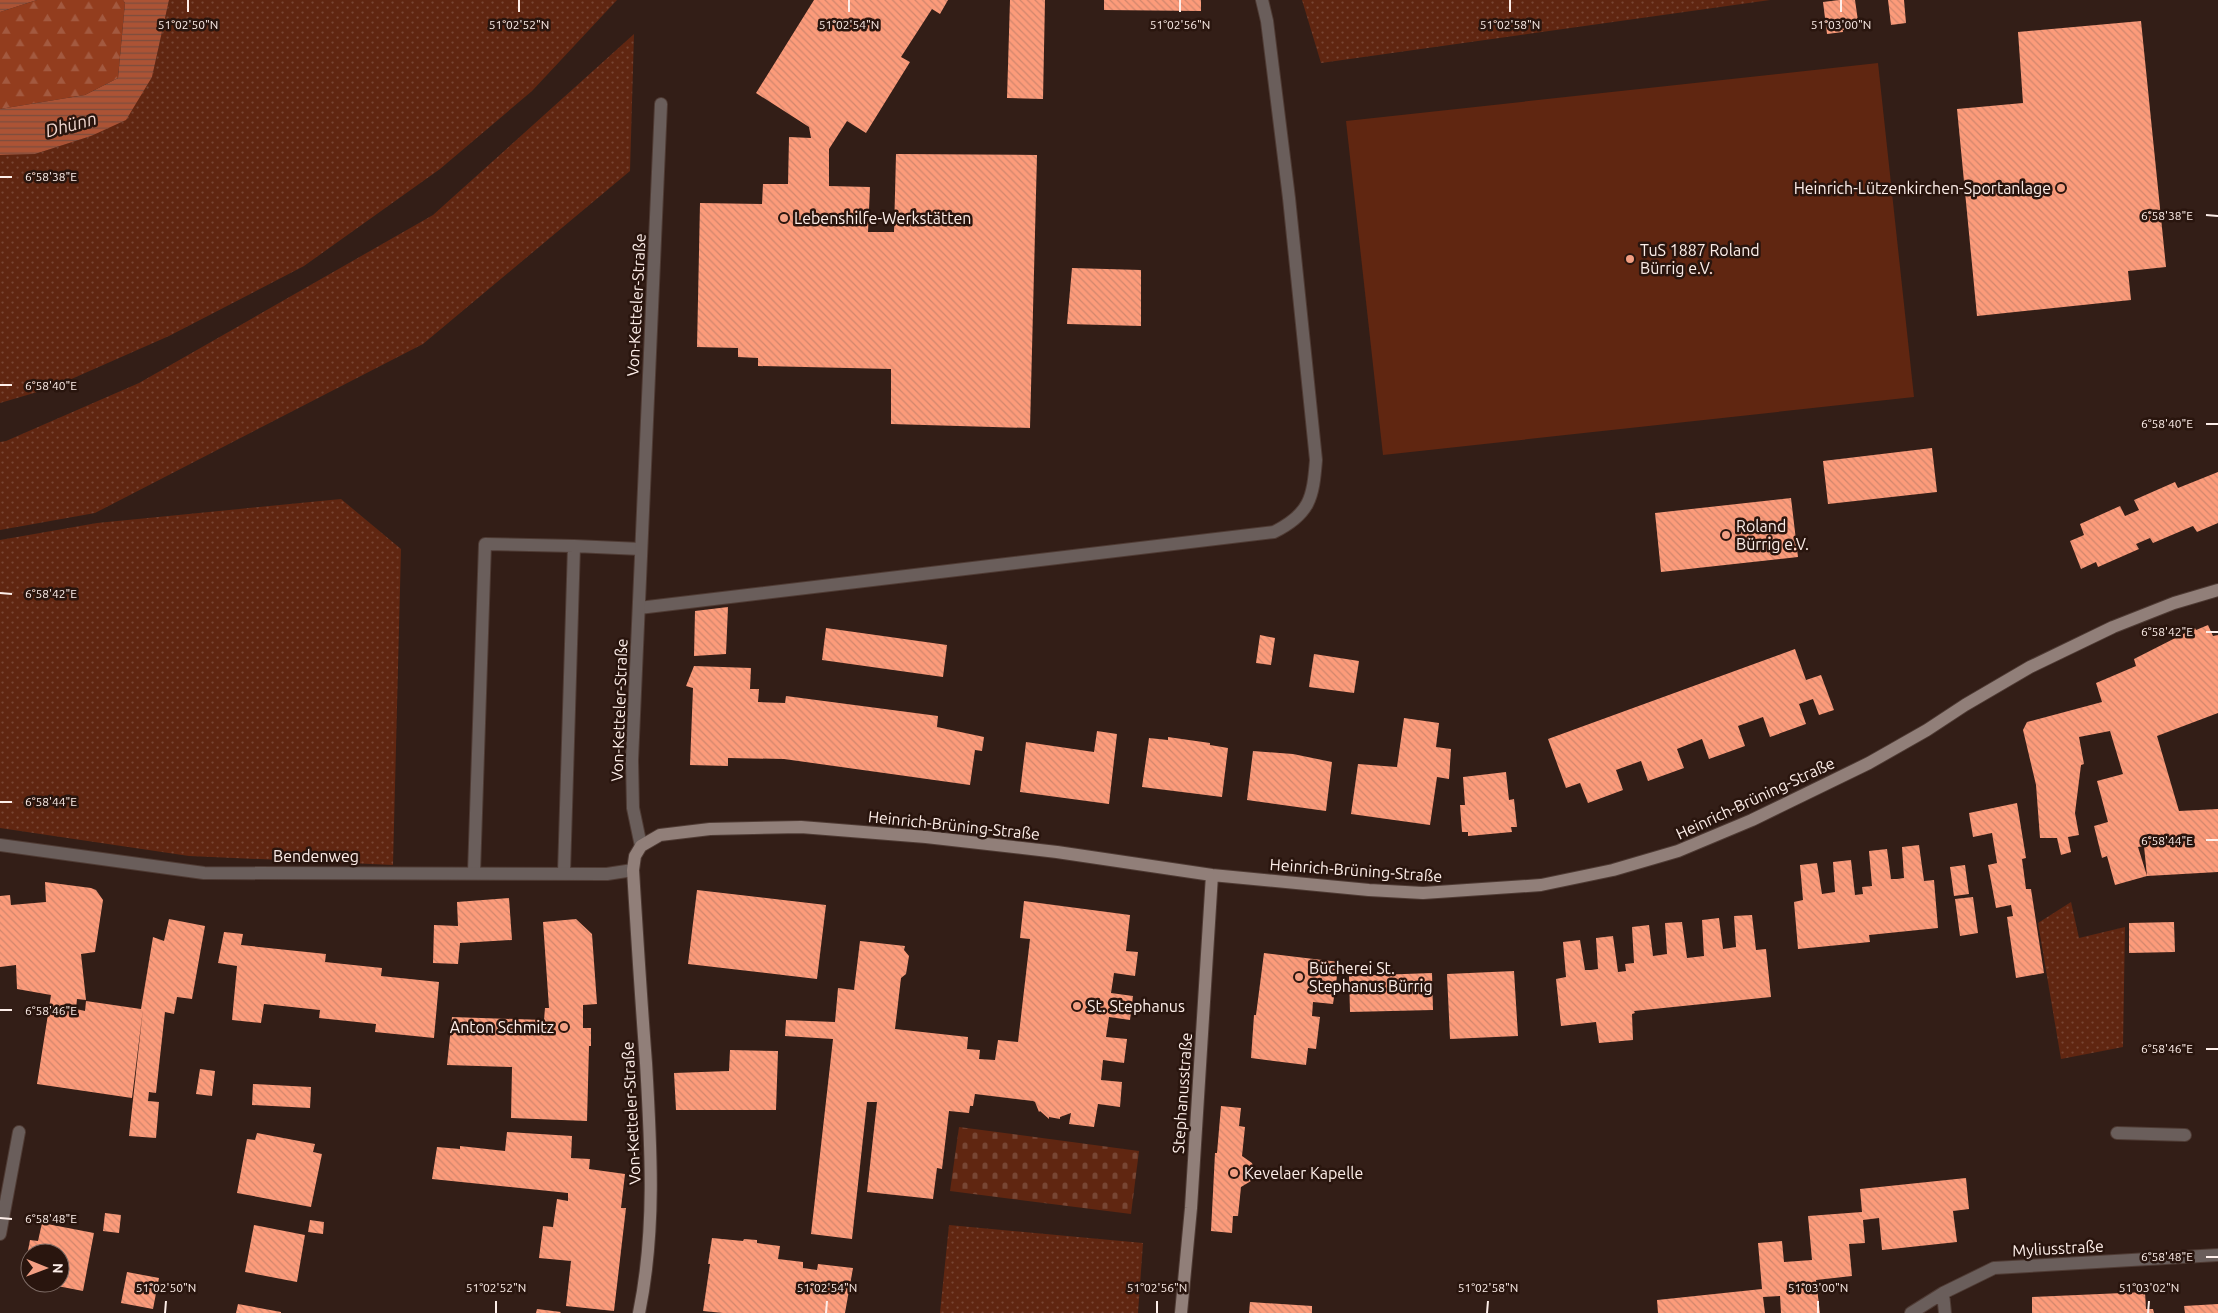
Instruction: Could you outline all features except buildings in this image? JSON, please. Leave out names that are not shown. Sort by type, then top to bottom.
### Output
[{"type":"street","points":[[639,608],[1274,532],[1294,522],[1307,506],[1314,485],[1316,460],[1290,198],[1267,21],[1262,0]]},
{"type":"street","name":"Von-Ketteler-Straße","points":[[639,1313],[648,1261],[651,1220],[651,1148],[634,870],[635,856],[641,846],[633,808],[632,760],[661,104]]},
{"type":"street","points":[[474,873],[484,544],[642,549]]},
{"type":"street","points":[[564,873],[574,546]]},
{"type":"street","name":"Heinrich-Brüning-Straße","points":[[641,846],[660,836],[704,830],[801,827],[1057,852],[1212,876],[1369,890],[1423,893],[1541,885],[1613,870],[1678,851],[1752,820],[1869,763],[2030,667],[2113,627],[2174,603],[2218,590]]},
{"type":"street","name":"Bendenweg","points":[[0,845],[204,872],[607,874],[634,870]]},
{"type":"street","name":"Stephanusstraße","points":[[1181,1313],[1191,1208],[1212,876]]},
{"type":"street","points":[[0,1234],[19,1132]]},
{"type":"street","points":[[2117,1133],[2185,1135]]},
{"type":"street","name":"Myliusstraße","points":[[1911,1313],[1943,1293],[1994,1268],[2218,1255]]},
{"type":"street","points":[[1943,1293],[1944,1313]]},
{"type":"green space","points":[[37,0],[123,0],[125,3],[118,78],[85,95],[0,109],[0,12]]},
{"type":"green space","points":[[169,0],[617,0],[532,91],[440,169],[304,266],[169,336],[51,388],[0,403],[0,155],[35,154],[91,136],[152,77]]},
{"type":"green space","points":[[1302,0],[1770,0],[1321,63]]},
{"type":"green space","points":[[634,34],[630,171],[423,344],[95,513],[0,530],[0,442],[139,383],[433,215]]},
{"type":"green space","name":"TuS 1887 Roland Bürrig e.V.","points":[[1878,63],[1914,397],[1383,455],[1346,121]]},
{"type":"green space","points":[[341,499],[401,549],[393,865],[189,856],[0,828],[0,540],[97,523]]},
{"type":"green space","points":[[2071,902],[2079,938],[2125,927],[2123,1047],[2061,1059],[2038,923]]},
{"type":"green space","points":[[959,1127],[1139,1151],[1131,1214],[950,1191]]},
{"type":"green space","points":[[949,1225],[1143,1243],[1138,1313],[940,1313]]},
{"type":"water","points":[[0,0],[37,0],[0,12]]},
{"type":"water","name":"Dhünn","points":[[123,0],[169,0],[152,77],[126,120],[91,136],[35,154],[0,155],[0,109],[85,95],[118,78],[125,3]]},
{"type":"place","name":"Heinrich-Lützenkirchen-Sportanlage","points":[[2061,188]]},
{"type":"place","name":"Lebenshilfe-Werkstätten","points":[[784,218]]},
{"type":"place","name":"TuS 1887 Roland Bürrig e.V.","points":[[1630,259]]},
{"type":"place","name":"Roland Bürrig e.V.","points":[[1726,535]]},
{"type":"place","name":"Bücherei St. Stephanus Bürrig","points":[[1299,977]]},
{"type":"place","name":"St. Stephanus","points":[[1077,1006]]},
{"type":"place","name":"Anton Schmitz","points":[[564,1027]]},
{"type":"place","name":"Kevelaer Kapelle","points":[[1234,1173]]}]
